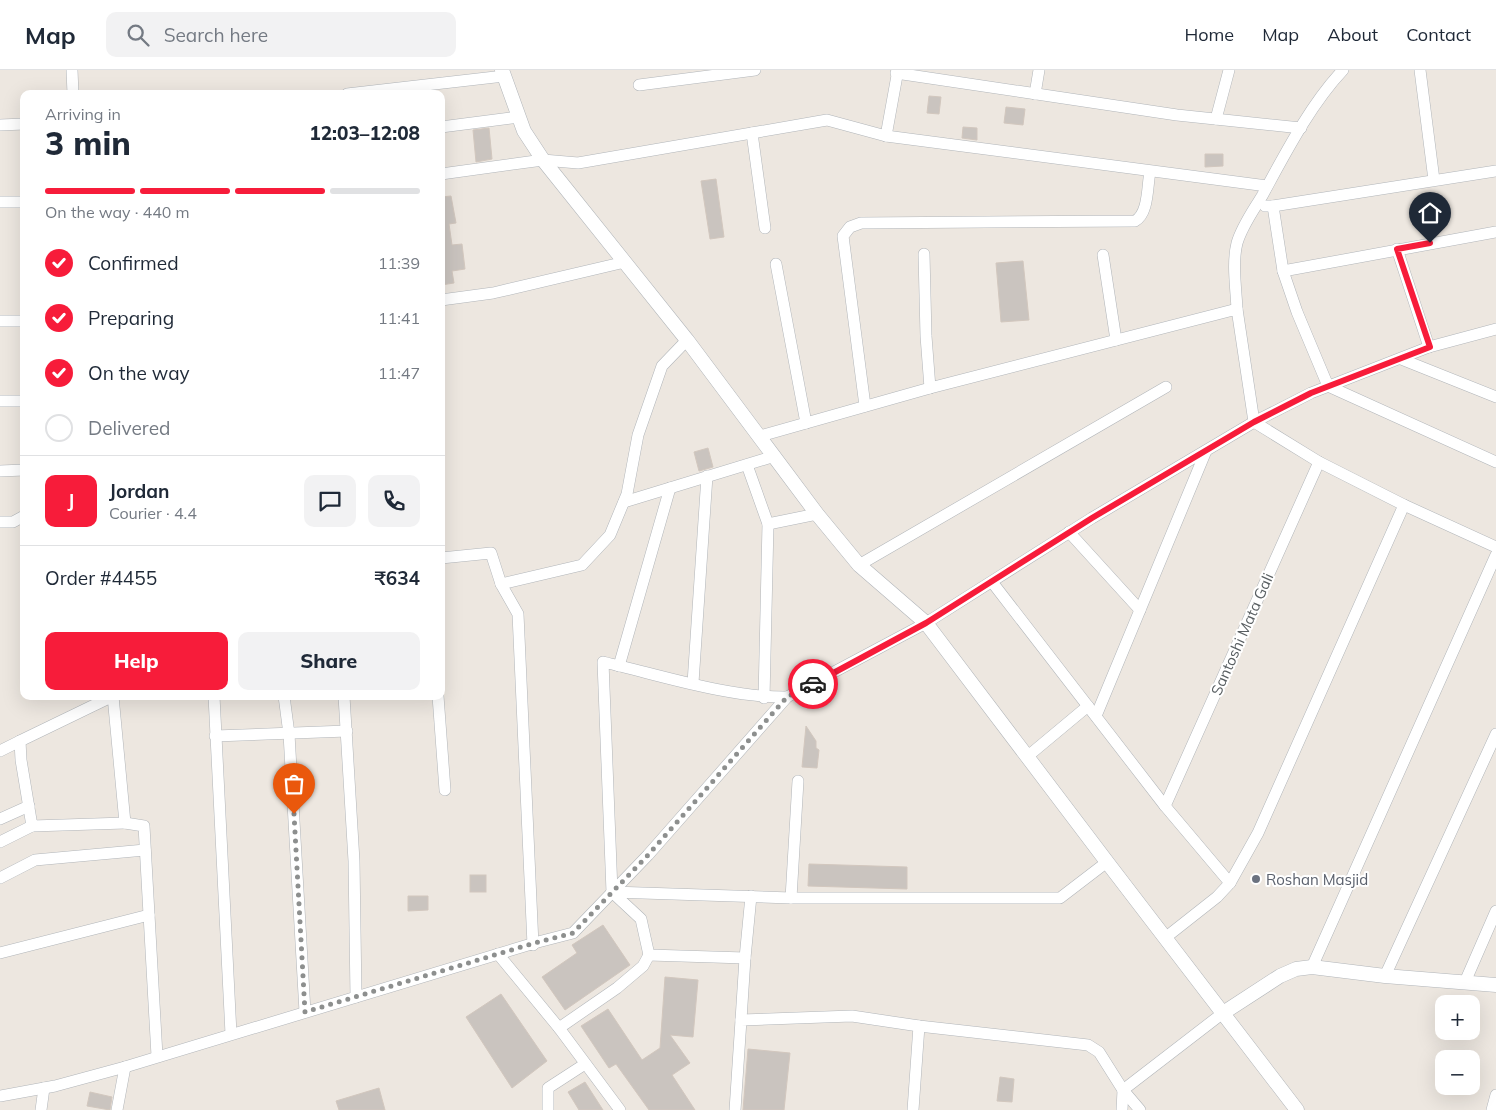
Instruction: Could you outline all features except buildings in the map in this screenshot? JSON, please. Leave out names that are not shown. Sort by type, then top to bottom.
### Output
[{"type":"street","points":[[72,70],[73,90]]},
{"type":"street","points":[[639,85],[755,70]]},
{"type":"street","points":[[1035,94],[1039,70]]},
{"type":"street","points":[[1216,119],[1229,70]]},
{"type":"street","points":[[1343,70],[1333,81],[1301,128],[1246,221],[1237,244],[1235,260],[1237,308],[1254,422],[1319,462],[1404,505],[1496,547]]},
{"type":"street","points":[[1420,70],[1434,180]]},
{"type":"street","points":[[886,136],[897,71],[1177,115],[1301,128]]},
{"type":"street","points":[[377,90],[503,73],[524,131],[543,160],[687,340],[817,514],[859,566],[926,623],[1297,1110]]},
{"type":"street","points":[[445,126],[519,117]]},
{"type":"street","points":[[445,173],[543,160],[578,163],[828,120],[886,136],[1267,186]]},
{"type":"street","points":[[0,125],[20,124]]},
{"type":"street","points":[[752,133],[765,228]]},
{"type":"street","points":[[1256,206],[1272,206],[1496,171]]},
{"type":"street","points":[[865,406],[844,252],[843,236],[850,227],[861,223],[1135,221],[1140,218],[1144,211],[1150,172]]},
{"type":"street","points":[[0,202],[20,202]]},
{"type":"street","points":[[1272,206],[1283,271],[1297,312],[1328,386],[1496,462]]},
{"type":"street","points":[[1283,271],[1496,232]]},
{"type":"street","points":[[1397,249],[1430,347]]},
{"type":"street","points":[[924,254],[926,336],[930,388]]},
{"type":"street","points":[[1104,255],[1116,340]]},
{"type":"street","points":[[445,299],[494,292],[626,262]]},
{"type":"street","points":[[776,264],[806,423]]},
{"type":"street","points":[[760,436],[930,388],[1237,308]]},
{"type":"street","points":[[0,321],[20,321]]},
{"type":"street","points":[[0,1096],[44,1088],[125,1067],[573,933],[648,855],[787,697],[926,623],[1069,532],[1254,422],[1328,386],[1430,347],[1496,329]]},
{"type":"street","points":[[501,584],[582,565],[610,535],[627,494],[638,435],[662,366],[687,340]]},
{"type":"street","points":[[1401,359],[1496,398]]},
{"type":"street","points":[[859,566],[1166,388]]},
{"type":"street","points":[[0,401],[20,401]]},
{"type":"street","points":[[1096,716],[1206,451]]},
{"type":"street","points":[[624,502],[775,456]]},
{"type":"street","name":"Santoshi Mata Gali","points":[[1165,806],[1319,462]]},
{"type":"street","points":[[747,464],[768,524],[764,698]]},
{"type":"street","points":[[0,471],[20,470]]},
{"type":"street","points":[[693,684],[707,476]]},
{"type":"street","points":[[619,666],[670,488]]},
{"type":"street","points":[[1165,938],[1217,897],[1230,883],[1258,833],[1404,505]]},
{"type":"street","points":[[768,524],[817,514]]},
{"type":"street","points":[[0,522],[13,522],[20,518]]},
{"type":"street","points":[[1069,532],[1140,610]]},
{"type":"street","points":[[445,558],[491,553],[501,584],[518,614],[533,944]]},
{"type":"street","points":[[1312,967],[1496,555]]},
{"type":"street","points":[[992,582],[1096,716],[1120,750],[1230,883]]},
{"type":"street","points":[[560,1028],[617,988],[643,966],[649,955],[641,919],[612,892],[603,662],[693,684],[764,698],[787,697]]},
{"type":"street","points":[[0,751],[105,700]]},
{"type":"street","points":[[113,700],[125,823]]},
{"type":"street","points":[[214,700],[231,1034]]},
{"type":"street","points":[[285,700],[289,734],[305,1012]]},
{"type":"street","points":[[344,700],[354,861],[356,997]]},
{"type":"street","points":[[438,700],[445,790]]},
{"type":"street","points":[[1028,756],[1088,706]]},
{"type":"street","points":[[215,736],[347,731]]},
{"type":"street","points":[[1385,976],[1496,734]]},
{"type":"street","points":[[20,741],[21,760],[32,826]]},
{"type":"street","points":[[791,898],[798,781]]},
{"type":"street","points":[[0,819],[29,806]]},
{"type":"street","points":[[0,842],[32,826],[125,823],[144,826],[157,1056]]},
{"type":"street","points":[[0,878],[35,860],[146,850]]},
{"type":"street","points":[[612,892],[791,898],[1060,898],[1107,862]]},
{"type":"street","points":[[735,1110],[751,896]]},
{"type":"street","points":[[1466,982],[1496,910]]},
{"type":"street","points":[[0,953],[149,915]]},
{"type":"street","points":[[498,954],[560,1028],[620,1110]]},
{"type":"street","points":[[649,955],[745,958]]},
{"type":"street","points":[[1122,1110],[1123,1090],[1223,1013],[1280,976],[1296,970],[1312,967],[1385,976],[1496,985]]},
{"type":"street","points":[[741,1020],[852,1016],[919,1026],[1088,1045],[1099,1052],[1123,1090],[1140,1110]]},
{"type":"street","points":[[913,1110],[919,1026]]},
{"type":"street","points":[[548,1110],[548,1088],[585,1064]]},
{"type":"street","points":[[117,1110],[125,1067]]},
{"type":"street","points":[[42,1110],[44,1088]]},
{"type":"street","points":[[1492,1110],[1496,1095]]},
{"type":"way so far","points":[[294,814],[305,1012],[573,933],[648,855],[787,697],[813,684]]},
{"type":"place","name":"Roshan Masjid","points":[[1256,879]]},
{"type":"route","points":[[813,684],[926,623],[1092,518],[1254,422],[1311,393],[1430,347],[1397,249],[1430,243]]}]
